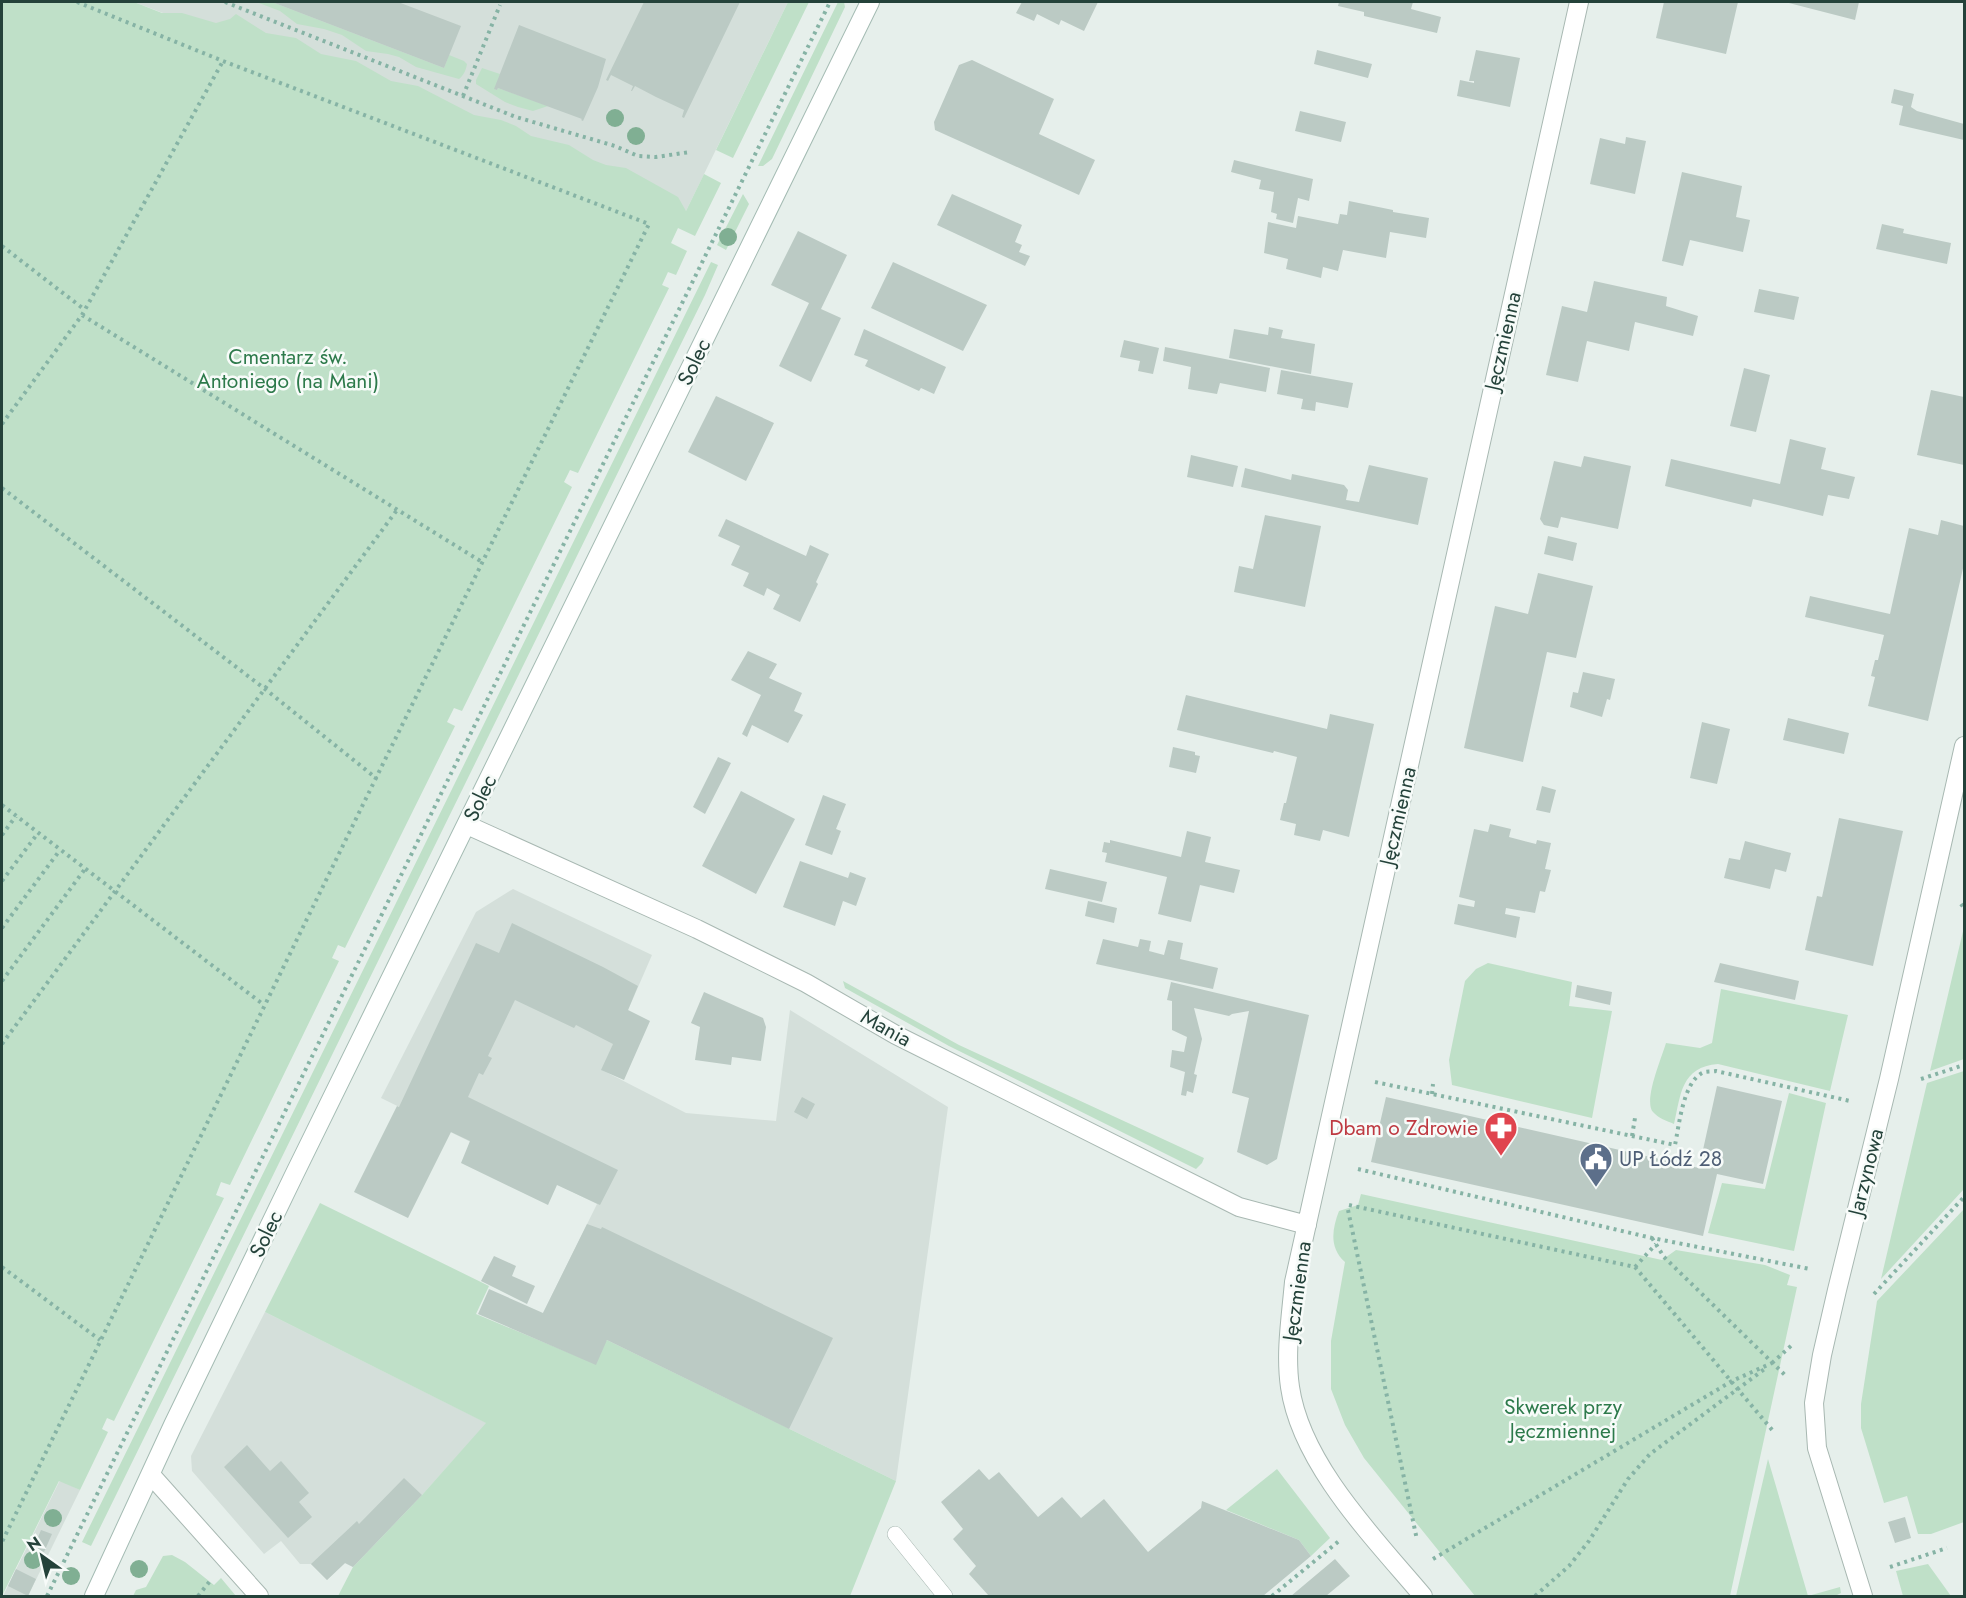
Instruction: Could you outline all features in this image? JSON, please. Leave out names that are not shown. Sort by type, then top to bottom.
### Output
[{"type":"street","name":"Solec","points":[[94,1596],[173,1425],[290,1184],[870,2]]},
{"type":"street","name":"Jęczmienna","points":[[1423,1596],[1357,1517],[1308,1444],[1297,1420],[1290,1384],[1289,1347],[1294,1282],[1579,2]]},
{"type":"street","name":"Jarzynowa","points":[[1863,1596],[1817,1448],[1814,1403],[1822,1355],[1889,1079],[1965,746]]},
{"type":"street","name":"Mania","points":[[467,825],[697,929],[806,983],[896,1035],[1239,1207],[1307,1225]]},
{"type":"street","points":[[151,1475],[259,1596]]},
{"type":"lane","points":[[895,1534],[945,1596]]},
{"type":"path","points":[[2,1542],[649,224],[223,61],[77,2]]},
{"type":"path","points":[[225,2],[516,117],[615,146],[638,156],[656,157],[690,152]]},
{"type":"path","points":[[47,1596],[830,2]]},
{"type":"path","points":[[463,96],[500,5]]},
{"type":"path","points":[[2,423],[82,315],[223,61]]},
{"type":"path","points":[[2,246],[85,310]]},
{"type":"path","points":[[82,315],[482,562]]},
{"type":"path","points":[[2,488],[265,689],[376,778]]},
{"type":"path","points":[[2,1044],[397,510]]},
{"type":"path","points":[[2,805],[264,1005]]},
{"type":"path","points":[[2,835],[16,816]]},
{"type":"path","points":[[2,881],[38,833]]},
{"type":"path","points":[[2,928],[60,850]]},
{"type":"path","points":[[2,981],[85,869]]},
{"type":"path","points":[[1921,1079],[1965,1065]]},
{"type":"path","points":[[1375,1082],[1675,1145],[1685,1097],[1694,1079],[1703,1073],[1716,1071],[1850,1101]]},
{"type":"path","points":[[1431,1094],[1433,1084]]},
{"type":"path","points":[[1632,1136],[1635,1118]]},
{"type":"path","points":[[1358,1169],[1652,1238],[1810,1269]]},
{"type":"path","points":[[1874,1294],[1965,1197]]},
{"type":"path","points":[[1417,1540],[1348,1208],[1635,1267],[1773,1431]]},
{"type":"path","points":[[1652,1238],[1664,1257],[1786,1376]]},
{"type":"path","points":[[1635,1267],[1656,1244]]},
{"type":"path","points":[[2,1267],[100,1340]]},
{"type":"path","points":[[1535,1596],[1569,1566],[1589,1541],[1628,1479],[1650,1454],[1772,1363],[1793,1344]]},
{"type":"path","points":[[1433,1559],[1732,1381],[1772,1363]]},
{"type":"path","points":[[1272,1596],[1339,1541]]},
{"type":"path","points":[[1890,1568],[1947,1548]]},
{"type":"shaded area","points":[[134,2],[788,2],[686,211]]},
{"type":"shaded area","points":[[513,889],[652,955],[602,1070],[686,1113],[776,1121],[790,1010],[948,1107],[896,1481],[607,1340],[543,1313],[597,1204],[381,1098],[476,912]]},
{"type":"shaded area","points":[[265,1312],[487,1423],[353,1567],[345,1563],[327,1580],[311,1564],[300,1564],[281,1541],[264,1554],[192,1471],[191,1456]]},
{"type":"shaded area","points":[[60,1480],[80,1490],[28,1596],[3,1596]]},
{"type":"green space","name":"Cmentarz św. Antoniego (na Mani)","points":[[2,2],[134,2],[162,13],[182,13],[216,23],[230,19],[236,14],[266,33],[296,38],[321,54],[356,61],[391,81],[418,86],[474,115],[501,120],[531,136],[569,145],[606,165],[626,168],[678,197],[686,211],[704,174],[721,183],[695,236],[678,228],[671,243],[687,251],[676,275],[668,272],[662,285],[669,288],[578,473],[570,470],[564,482],[572,487],[462,711],[454,708],[447,722],[455,726],[345,948],[338,945],[332,958],[339,961],[230,1185],[221,1182],[216,1195],[224,1198],[114,1421],[107,1418],[102,1429],[108,1432],[80,1490],[59,1481],[2,1596]]},
{"type":"green space","points":[[247,2],[272,2],[444,68],[449,55],[464,61],[467,64],[466,68],[459,79],[416,67],[399,57],[366,51],[342,35],[297,24],[280,11],[259,3]]},
{"type":"green space","points":[[788,2],[809,2],[733,158],[716,150]]},
{"type":"green space","points":[[838,2],[844,2],[845,7],[772,159],[763,166],[758,166]]},
{"type":"green space","points":[[482,68],[500,74],[495,89],[498,88],[548,106],[533,111],[505,102],[476,84]]},
{"type":"green space","points":[[743,194],[749,204],[726,250],[717,245]]},
{"type":"green space","points":[[711,262],[718,265],[705,295],[91,1546],[82,1542]]},
{"type":"green space","points":[[1964,927],[1964,1059],[1930,1071]]},
{"type":"green space","points":[[1488,963],[1572,982],[1569,1006],[1612,1011],[1592,1118],[1452,1085],[1449,1060],[1465,981],[1476,969]]},
{"type":"green space","points":[[843,981],[959,1045],[1204,1158],[1202,1163],[1196,1169],[949,1046],[845,988]]},
{"type":"green space","points":[[1721,989],[1848,1015],[1830,1091],[1718,1064],[1696,1070],[1690,1076],[1681,1093],[1674,1124],[1655,1114],[1650,1099],[1666,1043],[1700,1048],[1712,1043]]},
{"type":"green space","points":[[1964,1071],[1964,1189],[1881,1279],[1927,1083]]},
{"type":"green space","points":[[1789,1093],[1826,1103],[1794,1251],[1708,1233],[1722,1183],[1765,1189]]},
{"type":"green space","name":"Skwerek przy Jęczmiennej","points":[[1361,1194],[1662,1260],[1676,1250],[1765,1265],[1790,1275],[1787,1285],[1797,1287],[1730,1596],[1475,1596],[1364,1458],[1345,1425],[1331,1389],[1331,1341],[1345,1262],[1336,1251],[1334,1231],[1339,1211],[1358,1205]]},
{"type":"green space","points":[[320,1203],[489,1286],[476,1314],[591,1362],[607,1340],[896,1481],[850,1596],[338,1596],[353,1567],[422,1495],[486,1423],[265,1312]]},
{"type":"green space","points":[[1964,1209],[1964,1522],[1931,1534],[1918,1534],[1907,1496],[1884,1503],[1861,1428],[1861,1404],[1877,1301]]},
{"type":"green space","points":[[1768,1459],[1808,1596],[1736,1596]]},
{"type":"green space","points":[[1277,1469],[1330,1538],[1311,1556],[1299,1540],[1226,1510]]},
{"type":"green space","points":[[172,1555],[185,1562],[214,1585],[221,1578],[236,1596],[133,1596],[136,1590],[146,1587],[163,1556]]},
{"type":"green space","points":[[1928,1564],[1951,1596],[1903,1596],[1896,1571]]},
{"type":"green space","points":[[1840,1587],[1841,1593],[1835,1596],[1808,1596]]},
{"type":"building","points":[[272,2],[398,2],[461,26],[444,68]]},
{"type":"building","points":[[644,2],[740,2],[684,118],[682,117],[684,110],[635,86],[631,91],[633,86],[611,75],[608,81],[606,80]]},
{"type":"building","points":[[1022,2],[1098,2],[1084,31],[1061,20],[1059,25],[1037,14],[1034,21],[1016,13]]},
{"type":"building","points":[[1339,2],[1413,2],[1411,9],[1441,17],[1437,33],[1364,16],[1364,12],[1338,6]]},
{"type":"building","points":[[1664,2],[1738,2],[1726,54],[1656,38]]},
{"type":"building","points":[[1785,2],[1859,2],[1855,20]]},
{"type":"building","points":[[519,25],[606,59],[598,87],[583,121],[498,88],[494,89]]},
{"type":"building","points":[[1317,50],[1372,64],[1368,78],[1314,64]]},
{"type":"building","points":[[1476,50],[1520,58],[1510,107],[1457,96],[1460,80],[1474,83],[1474,81],[1469,81]]},
{"type":"building","points":[[972,60],[1054,99],[1039,134],[1095,160],[1079,195],[935,130],[934,122],[959,65]]},
{"type":"building","points":[[1894,89],[1914,94],[1911,107],[1917,111],[1964,124],[1964,140],[1899,125],[1903,106],[1891,103]]},
{"type":"building","points":[[1300,111],[1346,122],[1341,142],[1295,131]]},
{"type":"building","points":[[1626,137],[1646,141],[1635,194],[1590,184],[1600,138],[1625,144]]},
{"type":"building","points":[[1234,160],[1313,179],[1309,201],[1298,198],[1293,223],[1276,219],[1277,214],[1271,212],[1274,192],[1259,189],[1261,180],[1231,172]]},
{"type":"building","points":[[1682,172],[1742,186],[1736,217],[1750,220],[1743,252],[1690,240],[1683,266],[1662,261]]},
{"type":"building","points":[[952,194],[1022,225],[1015,242],[1022,245],[1019,252],[1030,256],[1025,266],[937,225]]},
{"type":"building","points":[[1349,201],[1429,218],[1426,238],[1390,232],[1386,258],[1343,250],[1338,271],[1323,267],[1321,278],[1286,269],[1288,259],[1264,253],[1268,222],[1296,228],[1298,216],[1338,224],[1340,214],[1347,215]]},
{"type":"building","points":[[1882,224],[1904,229],[1903,233],[1951,243],[1947,264],[1876,249]]},
{"type":"building","points":[[798,231],[847,255],[821,309],[841,318],[811,382],[779,366],[809,303],[771,285]]},
{"type":"building","points":[[893,262],[987,305],[963,351],[871,308]]},
{"type":"building","points":[[1594,281],[1667,297],[1666,306],[1698,316],[1693,336],[1635,322],[1629,351],[1587,341],[1578,382],[1546,375],[1562,306],[1587,312]]},
{"type":"building","points":[[1759,289],[1799,297],[1794,320],[1754,312]]},
{"type":"building","points":[[1269,327],[1283,330],[1281,338],[1315,344],[1311,374],[1229,358],[1234,329],[1268,335]]},
{"type":"building","points":[[864,329],[946,367],[934,394],[921,388],[919,391],[865,366],[868,360],[854,355]]},
{"type":"building","points":[[1124,340],[1159,348],[1153,374],[1138,371],[1140,361],[1120,357]]},
{"type":"building","points":[[1165,347],[1270,368],[1266,392],[1220,383],[1217,394],[1188,389],[1191,367],[1163,361]]},
{"type":"building","points":[[1744,368],[1770,375],[1756,432],[1730,426]]},
{"type":"building","points":[[1281,370],[1353,383],[1348,408],[1316,402],[1315,411],[1301,409],[1303,399],[1277,394]]},
{"type":"building","points":[[1931,390],[1964,397],[1964,465],[1917,455]]},
{"type":"building","points":[[716,396],[774,423],[746,481],[688,452]]},
{"type":"building","points":[[1790,439],[1826,448],[1821,469],[1855,477],[1849,499],[1828,495],[1823,516],[1753,499],[1751,507],[1665,486],[1671,459],[1780,484]]},
{"type":"building","points":[[1191,455],[1238,466],[1233,487],[1187,477]]},
{"type":"building","points":[[1584,456],[1631,466],[1618,529],[1561,517],[1558,528],[1544,525],[1540,519],[1554,461],[1581,467]]},
{"type":"building","points":[[1369,465],[1428,478],[1418,525],[1241,487],[1245,468],[1291,480],[1292,474],[1344,485],[1348,490],[1346,500],[1359,502]]},
{"type":"building","points":[[1265,515],[1321,526],[1305,607],[1234,592],[1239,566],[1253,569]]},
{"type":"building","points":[[726,519],[806,556],[810,545],[829,554],[800,622],[773,609],[780,595],[767,588],[764,596],[743,586],[749,573],[731,565],[740,546],[718,536]]},
{"type":"building","points":[[1941,520],[1964,526],[1964,564],[1928,721],[1868,706],[1875,677],[1871,676],[1875,660],[1878,660],[1884,635],[1805,617],[1810,596],[1890,614],[1909,528],[1938,535]]},
{"type":"building","points":[[1548,536],[1577,543],[1573,561],[1544,554]]},
{"type":"building","points":[[1538,573],[1593,586],[1576,658],[1547,652],[1523,762],[1464,748],[1495,606],[1528,614]]},
{"type":"building","points":[[748,651],[777,664],[769,678],[802,693],[794,711],[803,715],[788,743],[752,725],[747,737],[742,734],[761,695],[731,680]]},
{"type":"building","points":[[1583,672],[1615,679],[1610,700],[1607,699],[1602,717],[1570,707],[1573,692],[1578,693]]},
{"type":"building","points":[[1186,695],[1327,729],[1330,714],[1374,724],[1349,837],[1323,830],[1320,841],[1294,835],[1296,824],[1280,820],[1297,757],[1177,730]]},
{"type":"building","points":[[1788,718],[1849,733],[1844,754],[1783,740]]},
{"type":"building","points":[[1702,722],[1730,729],[1717,784],[1690,778]]},
{"type":"building","points":[[1173,747],[1195,752],[1195,755],[1200,756],[1196,773],[1169,767]]},
{"type":"building","points":[[718,757],[731,763],[705,814],[693,807]]},
{"type":"building","points":[[1542,786],[1556,790],[1550,813],[1536,810]]},
{"type":"building","points":[[741,791],[795,819],[756,894],[702,866]]},
{"type":"building","points":[[823,795],[846,804],[836,829],[841,831],[832,855],[805,845]]},
{"type":"building","points":[[1839,818],[1903,831],[1873,966],[1805,950],[1817,896],[1822,897]]},
{"type":"building","points":[[1490,824],[1511,829],[1509,837],[1536,844],[1537,840],[1551,843],[1545,869],[1551,870],[1545,892],[1540,891],[1535,913],[1506,908],[1505,914],[1520,917],[1516,938],[1454,924],[1458,904],[1474,907],[1475,901],[1459,897],[1474,829],[1488,832]]},
{"type":"building","points":[[1187,831],[1211,837],[1205,862],[1240,870],[1234,893],[1200,885],[1191,922],[1158,914],[1167,877],[1105,862],[1107,853],[1102,852],[1104,842],[1110,843],[1110,840],[1181,857]]},
{"type":"building","points":[[1745,841],[1791,853],[1786,872],[1775,869],[1770,889],[1724,878],[1729,858],[1740,860]]},
{"type":"building","points":[[800,861],[848,878],[850,872],[866,878],[856,906],[843,901],[835,926],[783,907]]},
{"type":"building","points":[[1050,869],[1107,882],[1102,902],[1045,889]]},
{"type":"building","points":[[1088,901],[1117,908],[1114,923],[1085,916]]},
{"type":"building","points":[[512,923],[638,986],[628,1010],[650,1021],[624,1080],[601,1070],[613,1044],[576,1025],[574,1028],[515,1000],[488,1056],[492,1058],[483,1075],[479,1073],[468,1097],[618,1170],[600,1205],[557,1185],[548,1205],[461,1163],[470,1141],[451,1132],[408,1218],[354,1192],[397,1106],[399,1107],[476,943],[499,953]]},
{"type":"building","points":[[1103,939],[1138,947],[1140,939],[1151,941],[1149,951],[1164,955],[1168,940],[1183,943],[1180,959],[1218,968],[1213,989],[1096,964]]},
{"type":"building","points":[[1720,963],[1799,981],[1795,1000],[1714,982]]},
{"type":"building","points":[[1171,982],[1309,1015],[1277,1159],[1267,1165],[1237,1152],[1249,1098],[1232,1093],[1249,1011],[1229,1016],[1194,1008],[1202,1039],[1194,1074],[1197,1075],[1193,1093],[1187,1091],[1186,1096],[1181,1095],[1185,1072],[1170,1067],[1172,1050],[1184,1052],[1187,1037],[1172,1030],[1172,1001],[1167,1000]]},
{"type":"building","points":[[1577,985],[1612,992],[1610,1005],[1575,997]]},
{"type":"building","points":[[704,992],[763,1018],[766,1027],[761,1061],[732,1057],[731,1065],[695,1060],[700,1027],[691,1023]]},
{"type":"building","points":[[1717,1086],[1782,1101],[1763,1184],[1717,1174],[1703,1236],[1371,1162],[1386,1097],[1699,1168]]},
{"type":"building","points":[[802,1097],[815,1104],[807,1119],[794,1112]]},
{"type":"building","points":[[587,1224],[601,1229],[602,1227],[833,1338],[789,1429],[607,1340],[596,1365],[478,1314],[489,1289],[543,1313]]},
{"type":"building","points":[[494,1256],[516,1266],[512,1276],[535,1286],[527,1304],[481,1281]]},
{"type":"building","points":[[247,1445],[270,1471],[281,1461],[309,1493],[299,1502],[312,1517],[288,1538],[224,1467]]},
{"type":"building","points":[[979,1469],[989,1480],[999,1472],[1038,1517],[1062,1497],[1081,1518],[1104,1499],[1148,1552],[1201,1508],[1202,1501],[1299,1540],[1311,1556],[1263,1596],[989,1596],[969,1574],[976,1566],[953,1539],[963,1529],[941,1502]]},
{"type":"building","points":[[404,1478],[422,1495],[353,1567],[345,1563],[327,1580],[311,1564],[357,1521],[359,1524]]},
{"type":"building","points":[[1905,1517],[1911,1538],[1895,1543],[1888,1522]]},
{"type":"building","points":[[41,1530],[52,1534],[44,1552],[34,1547]]},
{"type":"building","points":[[1335,1559],[1350,1576],[1326,1596],[1291,1596]]},
{"type":"building","points":[[16,1569],[36,1579],[28,1596],[8,1586]]},
{"type":"place","name":"Dbam o Zdrowie","points":[[1501,1157]]},
{"type":"place","name":"UP Łódź 28","points":[[1596,1188]]}]
